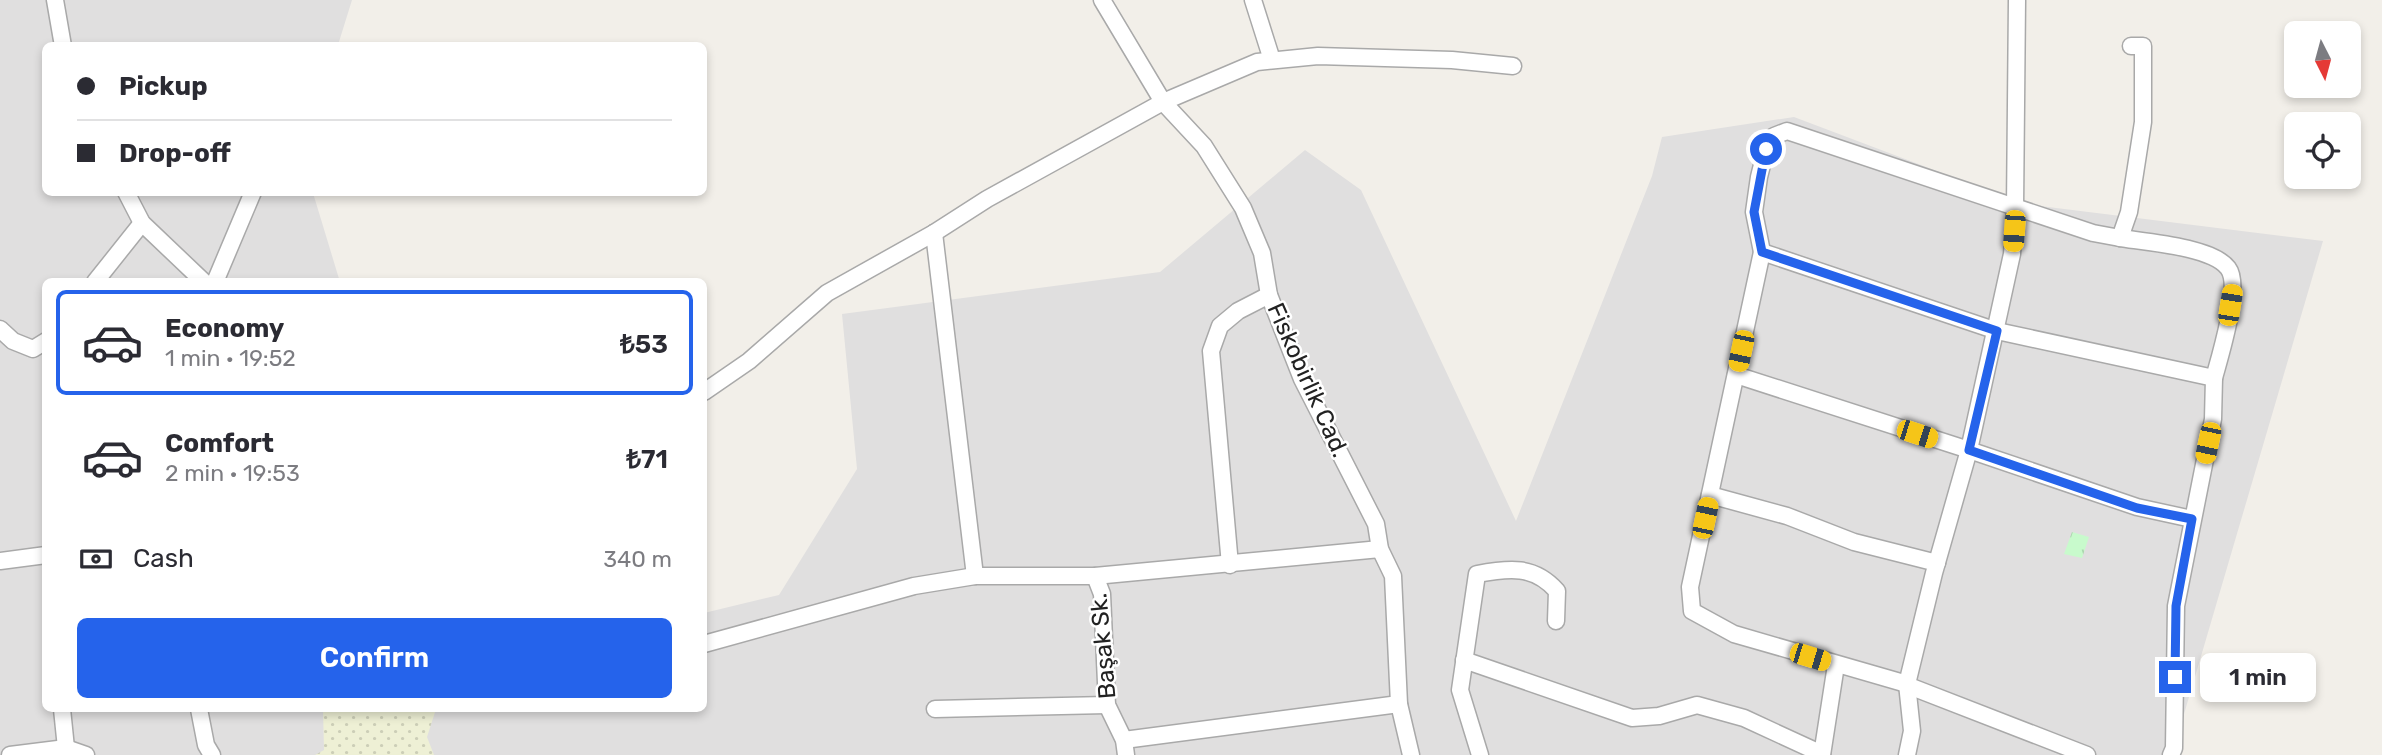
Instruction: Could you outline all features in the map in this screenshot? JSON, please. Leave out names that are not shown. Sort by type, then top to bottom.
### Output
[{"type":"street","points":[[55,0],[62,42]]},
{"type":"street","name":"Fiskobirlik Cad.","points":[[1102,0],[1163,102],[1204,146],[1236,195],[1262,253],[1269,295],[1301,379],[1376,524],[1380,548],[1393,576],[1399,704],[1411,755]]},
{"type":"street","points":[[1253,0],[1272,60]]},
{"type":"street","points":[[1907,755],[1912,731],[1908,685],[1937,563],[1969,450],[2012,254],[2017,0]]},
{"type":"street","points":[[2120,238],[2129,212],[2143,122],[2143,46],[2130,46]]},
{"type":"street","points":[[707,390],[749,361],[827,293],[934,233],[987,199],[1163,102],[1257,62],[1318,56],[1513,66]]},
{"type":"street","points":[[2088,755],[1908,685],[1734,635],[1692,611],[1690,587],[1762,252],[1754,212],[1766,149],[1774,136],[1787,131],[2093,233],[2202,254],[2220,261],[2229,269],[2233,285],[2226,337],[2214,378],[2213,419],[2176,606],[2174,748],[2171,755]]},
{"type":"street","points":[[128,196],[142,223],[200,278]]},
{"type":"street","points":[[217,278],[251,196]]},
{"type":"street","points":[[98,278],[142,223]]},
{"type":"street","points":[[934,233],[975,576]]},
{"type":"street","points":[[1762,252],[1997,331],[2214,378]]},
{"type":"street","points":[[1230,565],[1212,351],[1220,326],[1238,311],[1269,295]]},
{"type":"street","points":[[0,329],[13,341],[33,349],[42,343]]},
{"type":"street","points":[[1736,375],[1969,450],[2137,508],[2192,519]]},
{"type":"street","points":[[1710,495],[1787,516],[1854,542],[1937,563]]},
{"type":"street","points":[[707,644],[914,586],[975,576],[1095,576],[1230,565],[1380,548]]},
{"type":"street","points":[[0,561],[42,556]]},
{"type":"street","points":[[1480,755],[1460,690],[1478,574],[1527,570],[1546,579],[1557,591],[1556,621]]},
{"type":"street","name":"Başak Sk.","points":[[1095,576],[1102,594],[1107,705],[1125,747]]},
{"type":"street","points":[[1464,660],[1632,718],[1659,716],[1697,705],[1745,718],[1822,754],[1836,665]]},
{"type":"street","points":[[1125,747],[1399,704]]},
{"type":"street","points":[[935,709],[1107,705]]},
{"type":"street","points":[[62,712],[66,748]]},
{"type":"street","points":[[199,712],[206,745],[212,755]]},
{"type":"street","points":[[10,755],[66,748],[86,755]]},
{"type":"shaded area","points":[[0,0],[352,0],[339,42],[42,42],[42,196],[314,196],[339,278],[42,278],[42,712],[707,712],[707,612],[779,595],[857,469],[842,314],[1160,272],[1305,150],[1361,190],[1516,521],[1652,176],[1662,137],[1794,117],[2024,204],[2323,241],[2172,755],[0,755]]},
{"type":"green space","points":[[2072,532],[2089,537],[2082,558],[2064,554]]},
{"type":"green space","points":[[323,712],[435,712],[427,737],[434,755],[315,755],[324,750]]},
{"type":"route","points":[[1766,149],[1754,212],[1762,252],[1997,331],[1969,450],[2137,508],[2192,519],[2176,606],[2175,677]]}]
